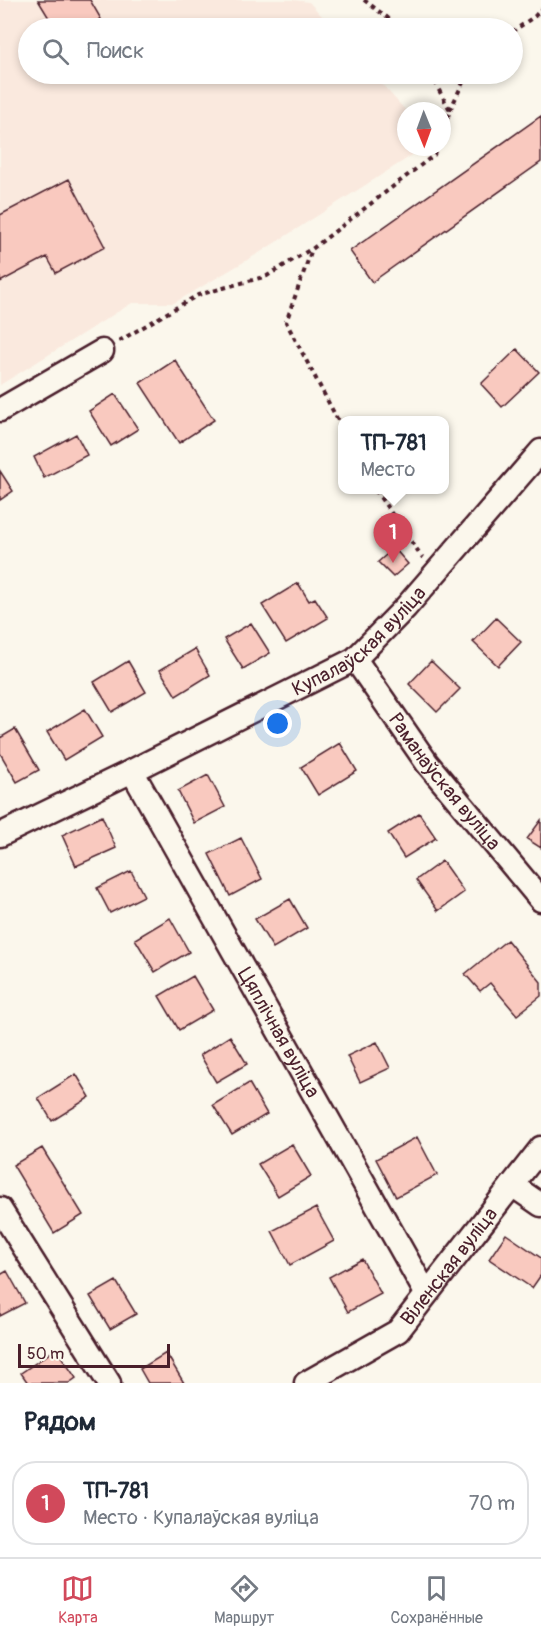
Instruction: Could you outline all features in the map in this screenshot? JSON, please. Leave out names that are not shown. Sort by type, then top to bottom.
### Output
[{"type":"street","points":[[0,410],[102,351]]},
{"type":"street","name":"Купалаўская вуліца","points":[[0,835],[355,658],[406,607],[541,451]]},
{"type":"street","name":"Раманаўская вуліца","points":[[355,658],[427,763],[541,900]]},
{"type":"street","name":"Цяплічная вуліца","points":[[132,771],[426,1293]]},
{"type":"street","name":"Віленская вуліца","points":[[306,1383],[398,1331],[541,1148]]},
{"type":"street","points":[[512,1185],[541,1205]]},
{"type":"street","points":[[0,1209],[109,1383]]},
{"type":"path","points":[[363,0],[388,18]]},
{"type":"path","points":[[523,25],[541,9]]},
{"type":"path","points":[[436,84],[446,102]]},
{"type":"path","points":[[451,108],[462,84]]},
{"type":"path","points":[[102,351],[198,295],[267,276],[312,249],[433,156]]},
{"type":"path","points":[[312,249],[286,322],[338,420]]},
{"type":"path","points":[[379,494],[435,574]]},
{"type":"shaded area","points":[[0,0],[293,0],[309,2],[324,18],[18,18],[18,84],[382,84],[398,102],[397,156],[411,156],[259,253],[174,303],[132,303],[0,385]]},
{"type":"building","points":[[38,0],[90,0],[100,18],[49,18]]},
{"type":"building","points":[[541,116],[541,162],[372,282],[350,251]]},
{"type":"building","points":[[69,179],[105,247],[56,273],[47,257],[0,282],[0,215]]},
{"type":"building","points":[[517,349],[539,372],[502,407],[481,384]]},
{"type":"building","points":[[175,360],[214,420],[179,443],[140,383]]},
{"type":"building","points":[[115,394],[138,429],[111,446],[89,411]]},
{"type":"building","points":[[76,434],[87,455],[44,478],[34,457]]},
{"type":"building","points":[[0,471],[13,491],[0,500]]},
{"type":"building","points":[[394,548],[408,564],[393,577],[378,562]]},
{"type":"building","points":[[298,583],[309,601],[315,598],[328,618],[286,643],[262,605]]},
{"type":"building","points":[[496,618],[521,642],[498,666],[473,642]]},
{"type":"building","points":[[251,623],[270,653],[243,669],[224,639]]},
{"type":"building","points":[[195,649],[210,675],[176,696],[160,670]]},
{"type":"building","points":[[128,661],[146,692],[112,712],[94,682]]},
{"type":"building","points":[[431,661],[460,689],[437,712],[409,684]]},
{"type":"building","points":[[85,709],[102,737],[64,760],[47,732]]},
{"type":"building","points":[[15,729],[39,770],[17,782],[0,753],[0,738]]},
{"type":"building","points":[[340,743],[357,771],[318,795],[301,767]]},
{"type":"building","points":[[208,775],[225,807],[194,823],[178,791]]},
{"type":"building","points":[[419,813],[436,838],[404,858],[388,833]]},
{"type":"building","points":[[102,816],[116,848],[76,866],[62,835]]},
{"type":"building","points":[[541,820],[541,848],[527,839]]},
{"type":"building","points":[[241,838],[262,879],[230,896],[209,854]]},
{"type":"building","points":[[442,861],[464,892],[438,911],[416,880]]},
{"type":"building","points":[[131,871],[144,896],[110,913],[97,888]]},
{"type":"building","points":[[290,899],[307,928],[273,948],[255,919]]},
{"type":"building","points":[[170,918],[189,952],[155,972],[135,939]]},
{"type":"building","points":[[507,940],[541,982],[541,996],[517,1015],[490,983],[480,991],[465,974]]},
{"type":"building","points":[[193,976],[213,1010],[179,1030],[159,996]]},
{"type":"building","points":[[230,1036],[247,1064],[216,1082],[200,1055]]},
{"type":"building","points":[[377,1042],[390,1068],[360,1082],[347,1056]]},
{"type":"building","points":[[76,1074],[90,1097],[52,1121],[38,1098]]},
{"type":"building","points":[[249,1083],[267,1114],[232,1135],[213,1105]]},
{"type":"building","points":[[417,1137],[437,1175],[396,1197],[376,1159]]},
{"type":"building","points":[[292,1144],[311,1176],[278,1196],[258,1164]]},
{"type":"building","points":[[42,1148],[83,1215],[54,1233],[13,1165]]},
{"type":"building","points":[[316,1208],[334,1241],[290,1265],[272,1231]]},
{"type":"building","points":[[506,1234],[541,1258],[541,1275],[532,1288],[489,1259]]},
{"type":"building","points":[[362,1259],[381,1294],[348,1312],[329,1277]]},
{"type":"building","points":[[7,1271],[25,1303],[0,1316],[0,1275]]},
{"type":"building","points":[[116,1281],[136,1314],[110,1329],[90,1296]]},
{"type":"building","points":[[56,1349],[76,1378],[69,1383],[28,1383],[21,1373]]},
{"type":"building","points":[[166,1353],[184,1383],[148,1383],[140,1369]]},
{"type":"place","name":"ТП-781","points":[[393,563]]}]
